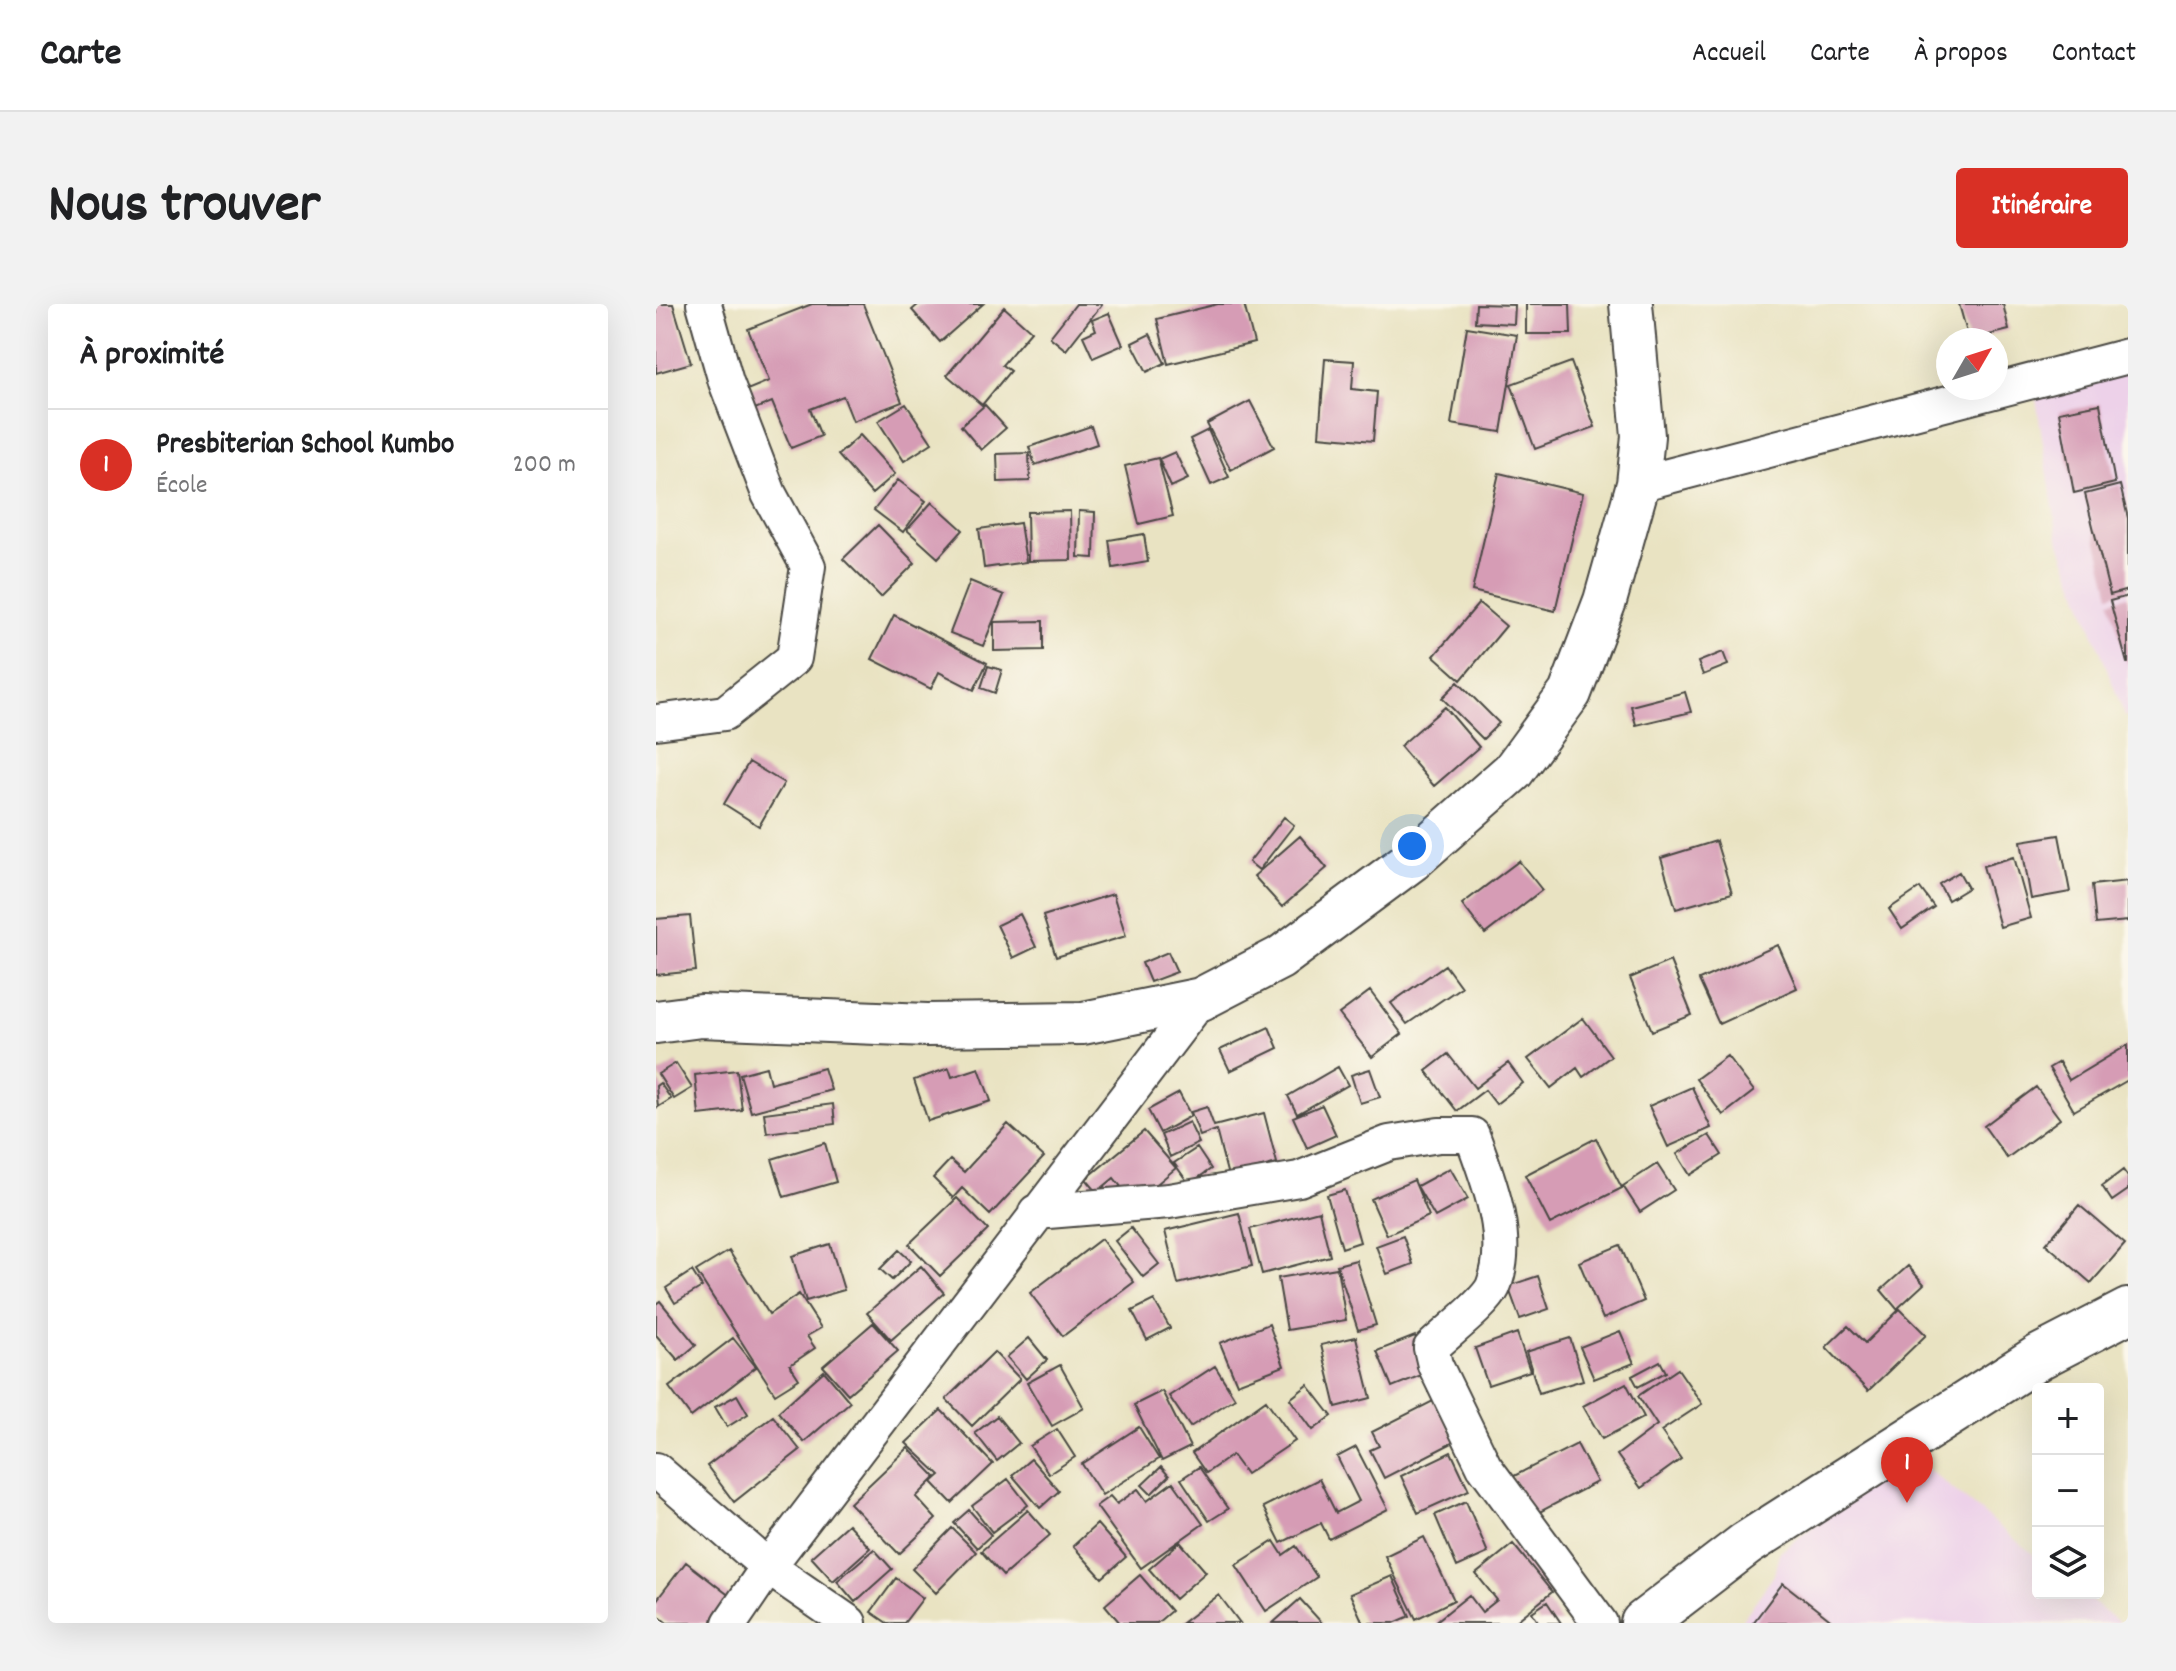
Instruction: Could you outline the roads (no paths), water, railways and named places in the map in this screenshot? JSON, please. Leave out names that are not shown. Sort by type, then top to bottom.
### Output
[{"type":"highway","points":[[1643,1623],[1759,1536],[2039,1357],[2128,1311]]},
{"type":"main road","points":[[656,1022],[701,1016],[927,1025],[1083,1023],[1201,999],[1280,958],[1412,860],[1513,771],[1570,693],[1605,601],[1638,484],[1643,436],[1631,304]]},
{"type":"street","points":[[656,722],[725,713],[794,658],[808,566],[769,494],[726,382],[704,304]]},
{"type":"street","points":[[1638,484],[2128,356]]},
{"type":"street","points":[[730,1623],[768,1567],[1201,999]]},
{"type":"street","points":[[1036,1212],[1169,1201],[1299,1179],[1389,1143],[1439,1135],[1472,1135],[1494,1195],[1499,1256],[1492,1289],[1431,1348],[1435,1365],[1484,1466],[1600,1623]]},
{"type":"street","points":[[656,1470],[768,1567],[849,1623]]},
{"type":"place","name":"Presbiterian School Kumbo","points":[[1907,1503]]}]
